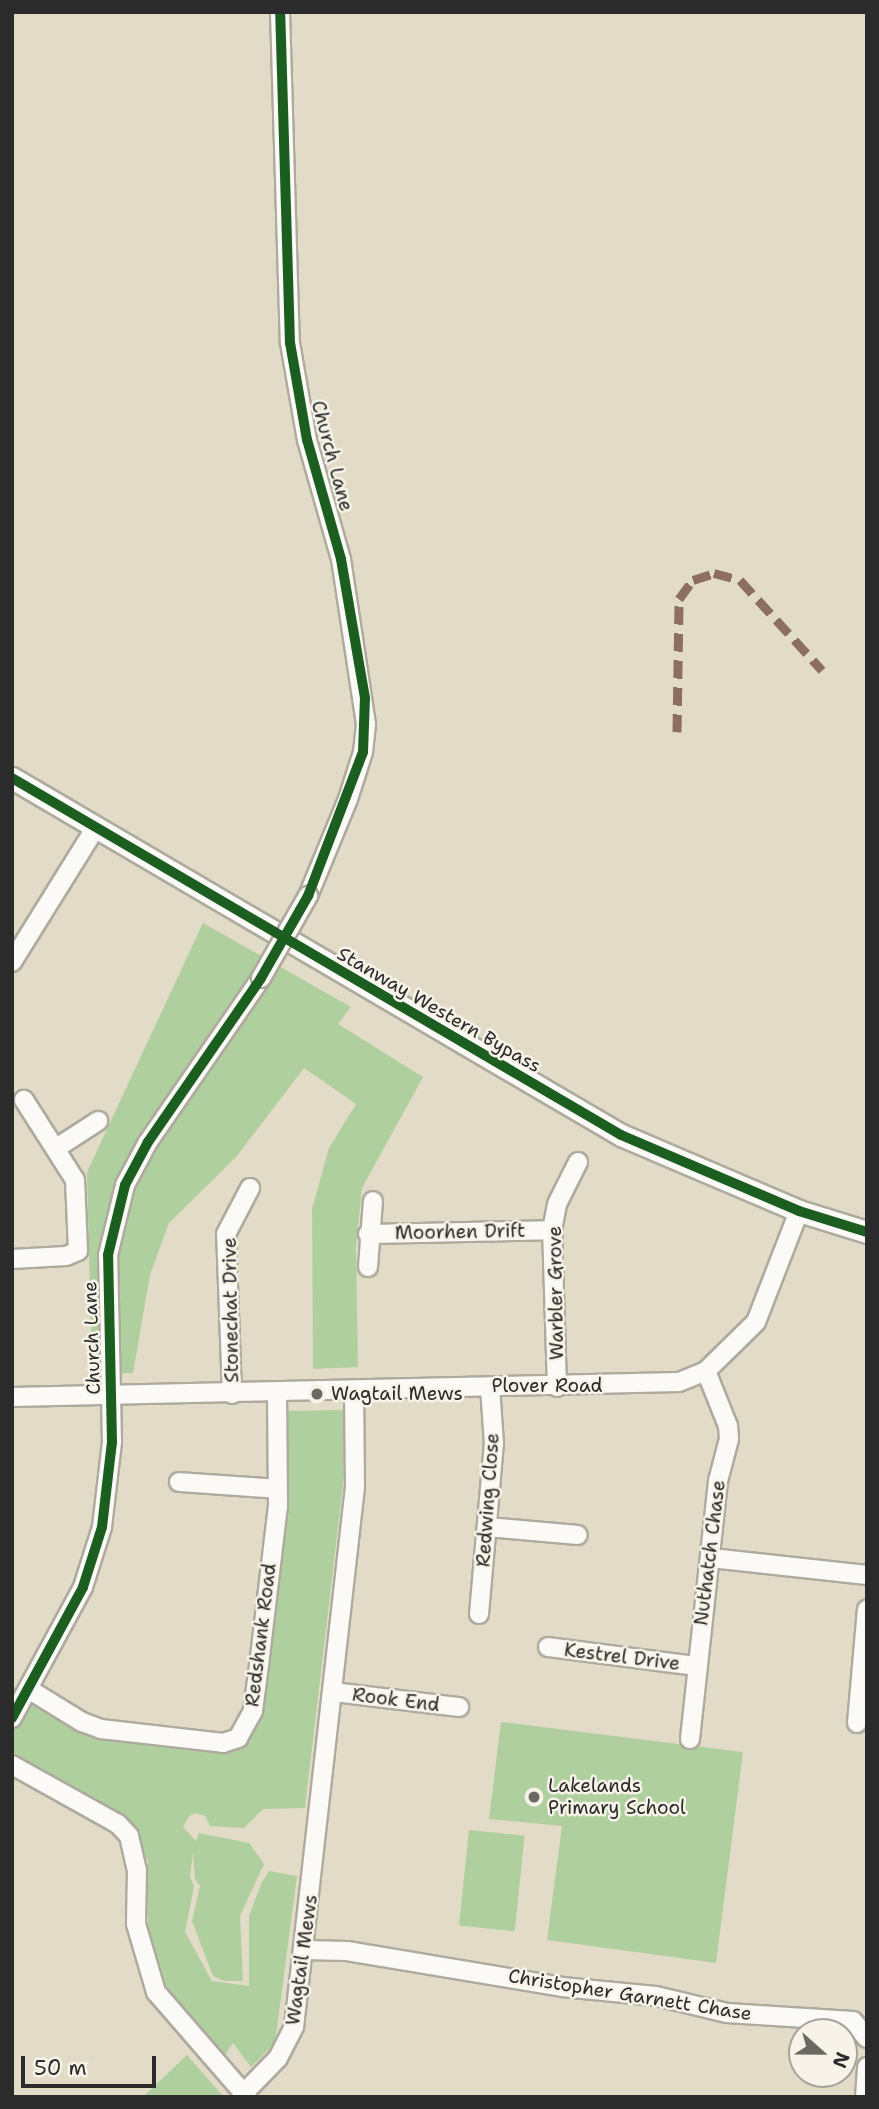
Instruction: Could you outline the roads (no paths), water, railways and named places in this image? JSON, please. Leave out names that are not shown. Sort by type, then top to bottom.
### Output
[{"type":"street","name":"Church Lane","points":[[12,1718],[30,1690],[83,1587],[102,1527],[111,1396],[108,1255],[125,1185],[148,1142],[261,978],[308,895],[348,799],[363,752],[366,724],[341,559],[307,440],[290,343],[279,12]]},
{"type":"street","name":"Stanway Western Bypass","points":[[12,778],[621,1135],[799,1210],[867,1232]]},
{"type":"street","points":[[12,962],[96,827]]},
{"type":"street","points":[[12,1259],[66,1256],[78,1251],[75,1180],[58,1147],[24,1100]]},
{"type":"street","points":[[58,1147],[98,1121]]},
{"type":"street","name":"Warbler Grove","points":[[557,1387],[552,1230],[557,1204],[578,1162]]},
{"type":"street","name":"Stonechat Drive","points":[[232,1394],[226,1234],[250,1188]]},
{"type":"street","points":[[368,1268],[373,1200]]},
{"type":"street","name":"Plover Road","points":[[12,1397],[277,1394],[679,1382],[706,1371],[756,1322],[799,1210]]},
{"type":"street","name":"Moorhen Drift","points":[[369,1234],[552,1230]]},
{"type":"street","name":"Nuthatch Chase","points":[[690,1739],[718,1481],[729,1439],[728,1426],[706,1371]]},
{"type":"street","name":"Redwing Close","points":[[479,1614],[494,1444],[490,1387]]},
{"type":"street","name":"Wagtail Mews","points":[[245,2095],[278,2058],[292,2037],[334,1692],[355,1487],[354,1390]]},
{"type":"street","name":"Redshank Road","points":[[30,1690],[82,1722],[101,1729],[223,1743],[238,1738],[253,1711],[278,1489],[277,1394]]},
{"type":"street","points":[[179,1482],[278,1489]]},
{"type":"street","points":[[488,1527],[578,1535]]},
{"type":"street","points":[[711,1558],[867,1575]]},
{"type":"street","points":[[857,1723],[867,1609]]},
{"type":"street","name":"Kestrel Drive","points":[[548,1647],[696,1666]]},
{"type":"street","name":"Rook End","points":[[334,1692],[459,1707]]},
{"type":"street","points":[[12,1765],[99,1813],[129,1836],[137,1870],[136,1924],[156,1992],[245,2095]]},
{"type":"street","name":"Christopher Garnett Chase","points":[[304,1950],[347,1951],[562,1987],[656,1996],[727,2013],[853,2021],[867,2038]]},
{"type":"street","points":[[865,2097],[867,2067]]},
{"type":"place","name":"Wagtail Mews","points":[[317,1394]]},
{"type":"place","name":"Lakelands Primary School","points":[[534,1797]]}]
